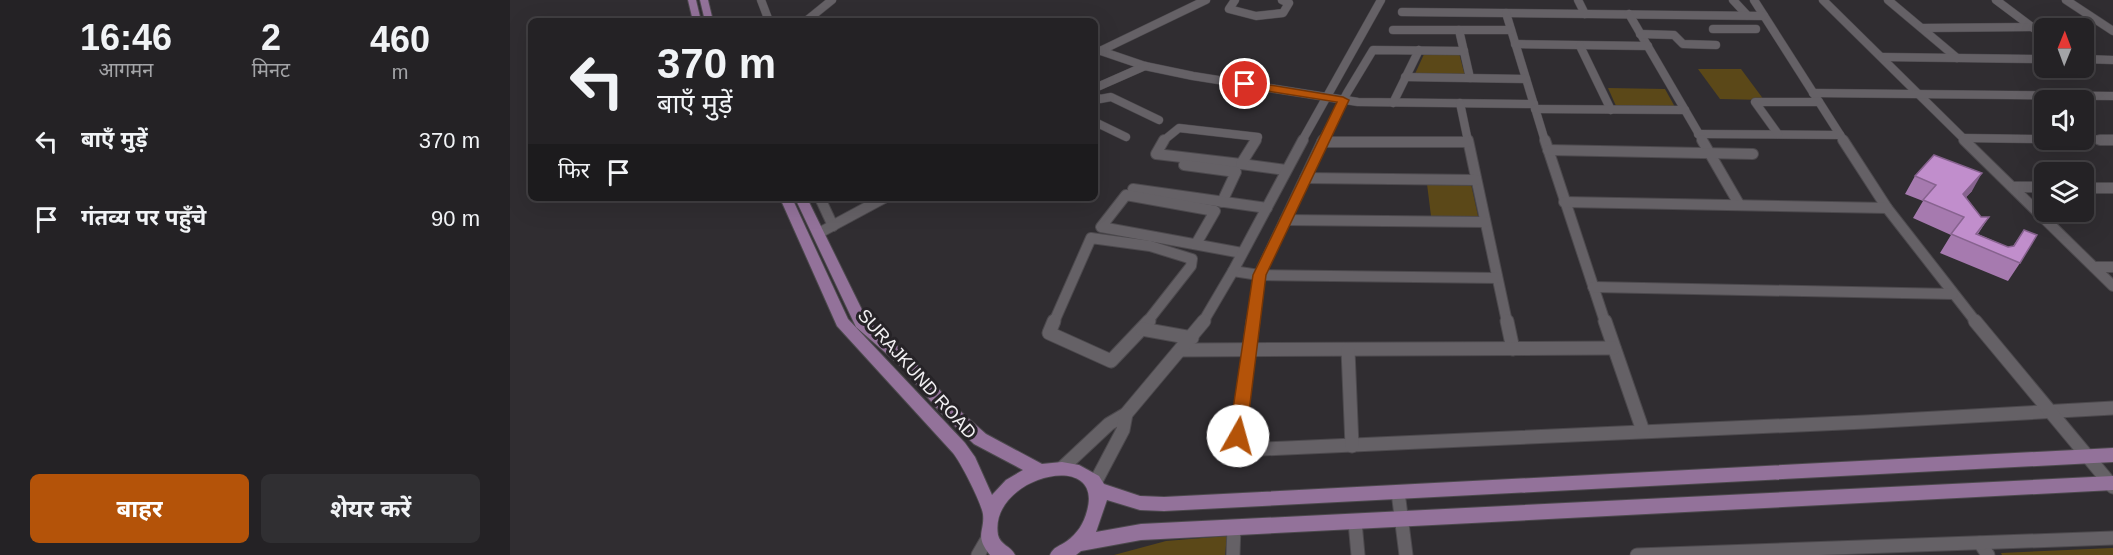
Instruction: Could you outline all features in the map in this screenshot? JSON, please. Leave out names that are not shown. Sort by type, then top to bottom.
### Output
[{"type":"main road","points":[[692,0],[696,18]]},
{"type":"main road","points":[[704,0],[708,18]]},
{"type":"main road","name":"SURAJKUND ROAD","points":[[787,201],[842,322],[960,448],[969,462],[990,511]]},
{"type":"main road","name":"SURAJKUND ROAD","points":[[803,201],[826,230],[853,310],[861,323],[907,363],[946,408],[980,439],[1040,471]]},
{"type":"main road","points":[[1006,555],[993,545],[989,536],[990,511],[1002,493],[1013,484],[1040,471],[1062,468],[1081,472],[1096,486],[1140,503],[1164,504],[2113,455]]},
{"type":"main road","points":[[1059,555],[1078,544],[1141,532],[2112,484]]},
{"type":"main road","points":[[1078,544],[1094,522],[1099,496],[1096,486]]},
{"type":"street","points":[[760,0],[768,18]]},
{"type":"street","points":[[810,18],[832,0]]},
{"type":"street","points":[[1098,48],[1206,0]]},
{"type":"street","points":[[1234,0],[1229,9],[1241,14],[1268,15],[1284,13],[1289,3],[1282,0]]},
{"type":"street","points":[[1062,468],[1109,424],[1126,414],[1192,338],[1208,315],[1325,97],[1381,0]]},
{"type":"street","points":[[1578,0],[1585,14]]},
{"type":"street","points":[[1733,0],[1747,15]]},
{"type":"street","points":[[1754,0],[1887,208],[2048,412],[2112,484]]},
{"type":"street","points":[[1823,0],[2113,286]]},
{"type":"street","points":[[1888,0],[1958,58]]},
{"type":"street","points":[[1996,0],[2032,27]]},
{"type":"street","points":[[2066,0],[2113,31]]},
{"type":"street","points":[[1402,12],[1466,10],[1506,13],[1764,16]]},
{"type":"street","points":[[1430,12],[1435,30]]},
{"type":"street","points":[[1506,13],[1564,202],[1643,431]]},
{"type":"street","points":[[1629,14],[1739,204]]},
{"type":"street","points":[[2099,22],[2113,22]]},
{"type":"street","points":[[1922,28],[2032,27]]},
{"type":"street","points":[[1713,29],[1756,29]]},
{"type":"street","points":[[1393,30],[1511,30]]},
{"type":"street","points":[[1459,30],[1470,78]]},
{"type":"street","points":[[1641,34],[1674,35],[1683,44],[1716,45]]},
{"type":"street","points":[[1515,44],[1648,46]]},
{"type":"street","points":[[1580,46],[1611,110]]},
{"type":"street","points":[[1464,51],[1384,49],[1371,52],[1343,100],[1259,275],[1238,436],[1241,450],[2113,408]]},
{"type":"street","points":[[1098,50],[1145,66],[1193,76],[1343,100],[1611,110],[1685,110]]},
{"type":"street","points":[[1394,103],[1419,50]]},
{"type":"street","points":[[1882,57],[2034,59]]},
{"type":"street","points":[[2094,59],[2113,60]]},
{"type":"street","points":[[1098,87],[1145,66]]},
{"type":"street","points":[[1405,77],[1526,79]]},
{"type":"street","points":[[1778,134],[1755,102],[1816,97],[1919,95],[2113,96]]},
{"type":"street","points":[[1098,99],[1111,97],[1159,120]]},
{"type":"street","points":[[1460,104],[1513,349]]},
{"type":"street","points":[[1098,124],[1125,137]]},
{"type":"street","points":[[1241,165],[1258,137],[1179,128],[1170,132],[1156,154],[1199,156],[1241,165],[1286,170]]},
{"type":"street","points":[[1698,134],[1840,135]]},
{"type":"street","points":[[1963,138],[2034,139]]},
{"type":"street","points":[[2094,139],[2113,140]]},
{"type":"street","points":[[1322,142],[1468,142]]},
{"type":"street","points":[[1548,150],[1753,154]]},
{"type":"street","points":[[1161,162],[1236,172],[1222,202]]},
{"type":"street","points":[[1305,178],[1476,180]]},
{"type":"street","points":[[2013,187],[2034,187]]},
{"type":"street","points":[[2094,188],[2113,188]]},
{"type":"street","points":[[1133,189],[1267,208]]},
{"type":"street","points":[[1196,244],[1215,211],[1126,195],[1101,227],[1242,253]]},
{"type":"street","points":[[821,201],[826,230],[879,201]]},
{"type":"street","points":[[1564,202],[1887,208]]},
{"type":"street","points":[[1285,220],[1485,222]]},
{"type":"street","points":[[1091,238],[1150,246],[1192,259],[1191,266],[1142,329],[1111,361],[1049,333],[1091,238]]},
{"type":"street","points":[[2094,267],[2113,267]]},
{"type":"street","points":[[1233,271],[1259,275],[1497,278]]},
{"type":"street","points":[[1593,287],[1953,294]]},
{"type":"street","points":[[1142,329],[1192,338]]},
{"type":"street","points":[[1181,350],[1614,348]]},
{"type":"street","points":[[1348,350],[1352,446]]},
{"type":"street","points":[[1096,486],[1123,430],[1126,414]]},
{"type":"street","points":[[1398,492],[1406,555]]},
{"type":"street","points":[[1354,522],[1358,555]]},
{"type":"street","points":[[1233,555],[1234,527]]},
{"type":"street","points":[[978,555],[989,536]]},
{"type":"street","points":[[1637,555],[1984,549],[2113,538]]},
{"type":"shaded area","points":[[1425,52],[1459,53],[1465,76],[1414,76]]},
{"type":"shaded area","points":[[1698,69],[1741,69],[1764,100],[1720,99]]},
{"type":"shaded area","points":[[1608,88],[1665,89],[1675,107],[1616,106]]},
{"type":"shaded area","points":[[1427,184],[1471,184],[1478,216],[1431,216]]},
{"type":"shaded area","points":[[1227,536],[1225,555],[1114,555],[1166,541]]},
{"type":"shaded area","points":[[2113,548],[2113,555],[2002,555],[2001,553]]},
{"type":"building","points":[[1934,155],[1982,173],[1963,194],[1981,217],[1989,217],[1976,234],[2008,247],[2014,246],[2024,230],[2037,235],[2020,263],[1951,234],[1964,217],[1923,200],[1936,185],[1915,176]]},
{"type":"route","points":[[1238,436],[1259,275],[1343,100],[1245,84]]}]
